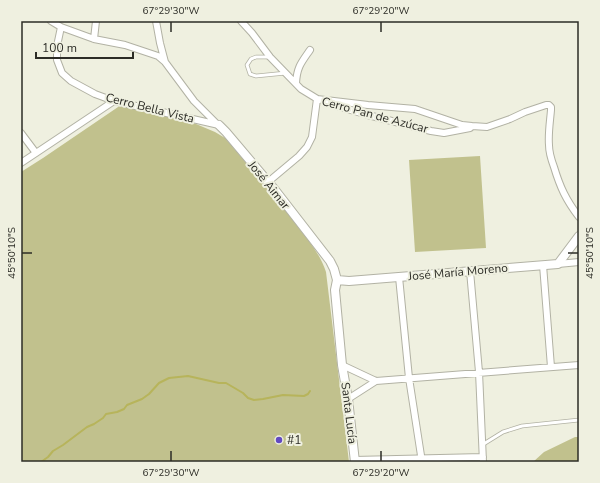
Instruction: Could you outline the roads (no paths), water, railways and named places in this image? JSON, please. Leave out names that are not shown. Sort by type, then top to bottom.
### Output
[{"type":"street","points":[[51,21],[61,27],[94,39],[125,45],[158,56],[166,62]]},
{"type":"street","points":[[94,39],[96,21]]},
{"type":"street","name":"José Aimar","points":[[156,21],[160,43],[166,62],[194,101],[226,132],[268,182],[330,261],[337,280],[335,290],[342,365]]},
{"type":"street","points":[[241,21],[270,57],[300,89],[317,99],[312,137],[307,146],[299,156],[268,182]]},
{"type":"street","name":"Cerro Bella Vista","points":[[61,27],[57,46],[57,60],[62,73],[71,82],[95,94],[114,101],[219,125]]},
{"type":"street","points":[[296,83],[297,72],[302,61],[310,50]]},
{"type":"street","name":"Cerro Pan de Azúcar","points":[[317,99],[368,116],[406,126],[438,132],[444,133],[478,127]]},
{"type":"street","name":"Cerro Pan de Azúcar","points":[[317,99],[415,109],[462,125],[478,127],[487,127],[525,112],[549,105],[551,107],[548,145],[550,153],[559,185],[570,205],[579,217]]},
{"type":"street","points":[[21,163],[114,101]]},
{"type":"street","points":[[21,133],[36,153]]},
{"type":"street","points":[[558,264],[579,236]]},
{"type":"street","name":"José María Moreno","points":[[337,280],[349,281],[579,262]]},
{"type":"street","points":[[543,266],[551,367]]},
{"type":"street","points":[[355,461],[483,460],[480,372],[470,271]]},
{"type":"street","points":[[399,277],[409,378],[422,460]]},
{"type":"street","points":[[342,365],[376,381]]},
{"type":"street","name":"Santa Lucía","points":[[342,365],[348,399],[355,461]]},
{"type":"street","points":[[348,399],[376,381],[579,365]]},
{"type":"lane","points":[[270,57],[256,57],[251,59],[247,65],[250,74],[256,76],[286,73]]},
{"type":"lane","points":[[482,445],[503,432],[522,426],[579,420]]},
{"type":"waterway","points":[[41,462],[53,451],[87,427],[103,418],[106,414],[117,412],[124,409],[127,405],[142,399],[159,383],[169,378],[188,376],[219,383],[226,383],[243,393],[248,398],[254,400],[283,395],[304,396],[310,391]]},
{"type":"place","name":"#1","points":[[279,440]]}]
